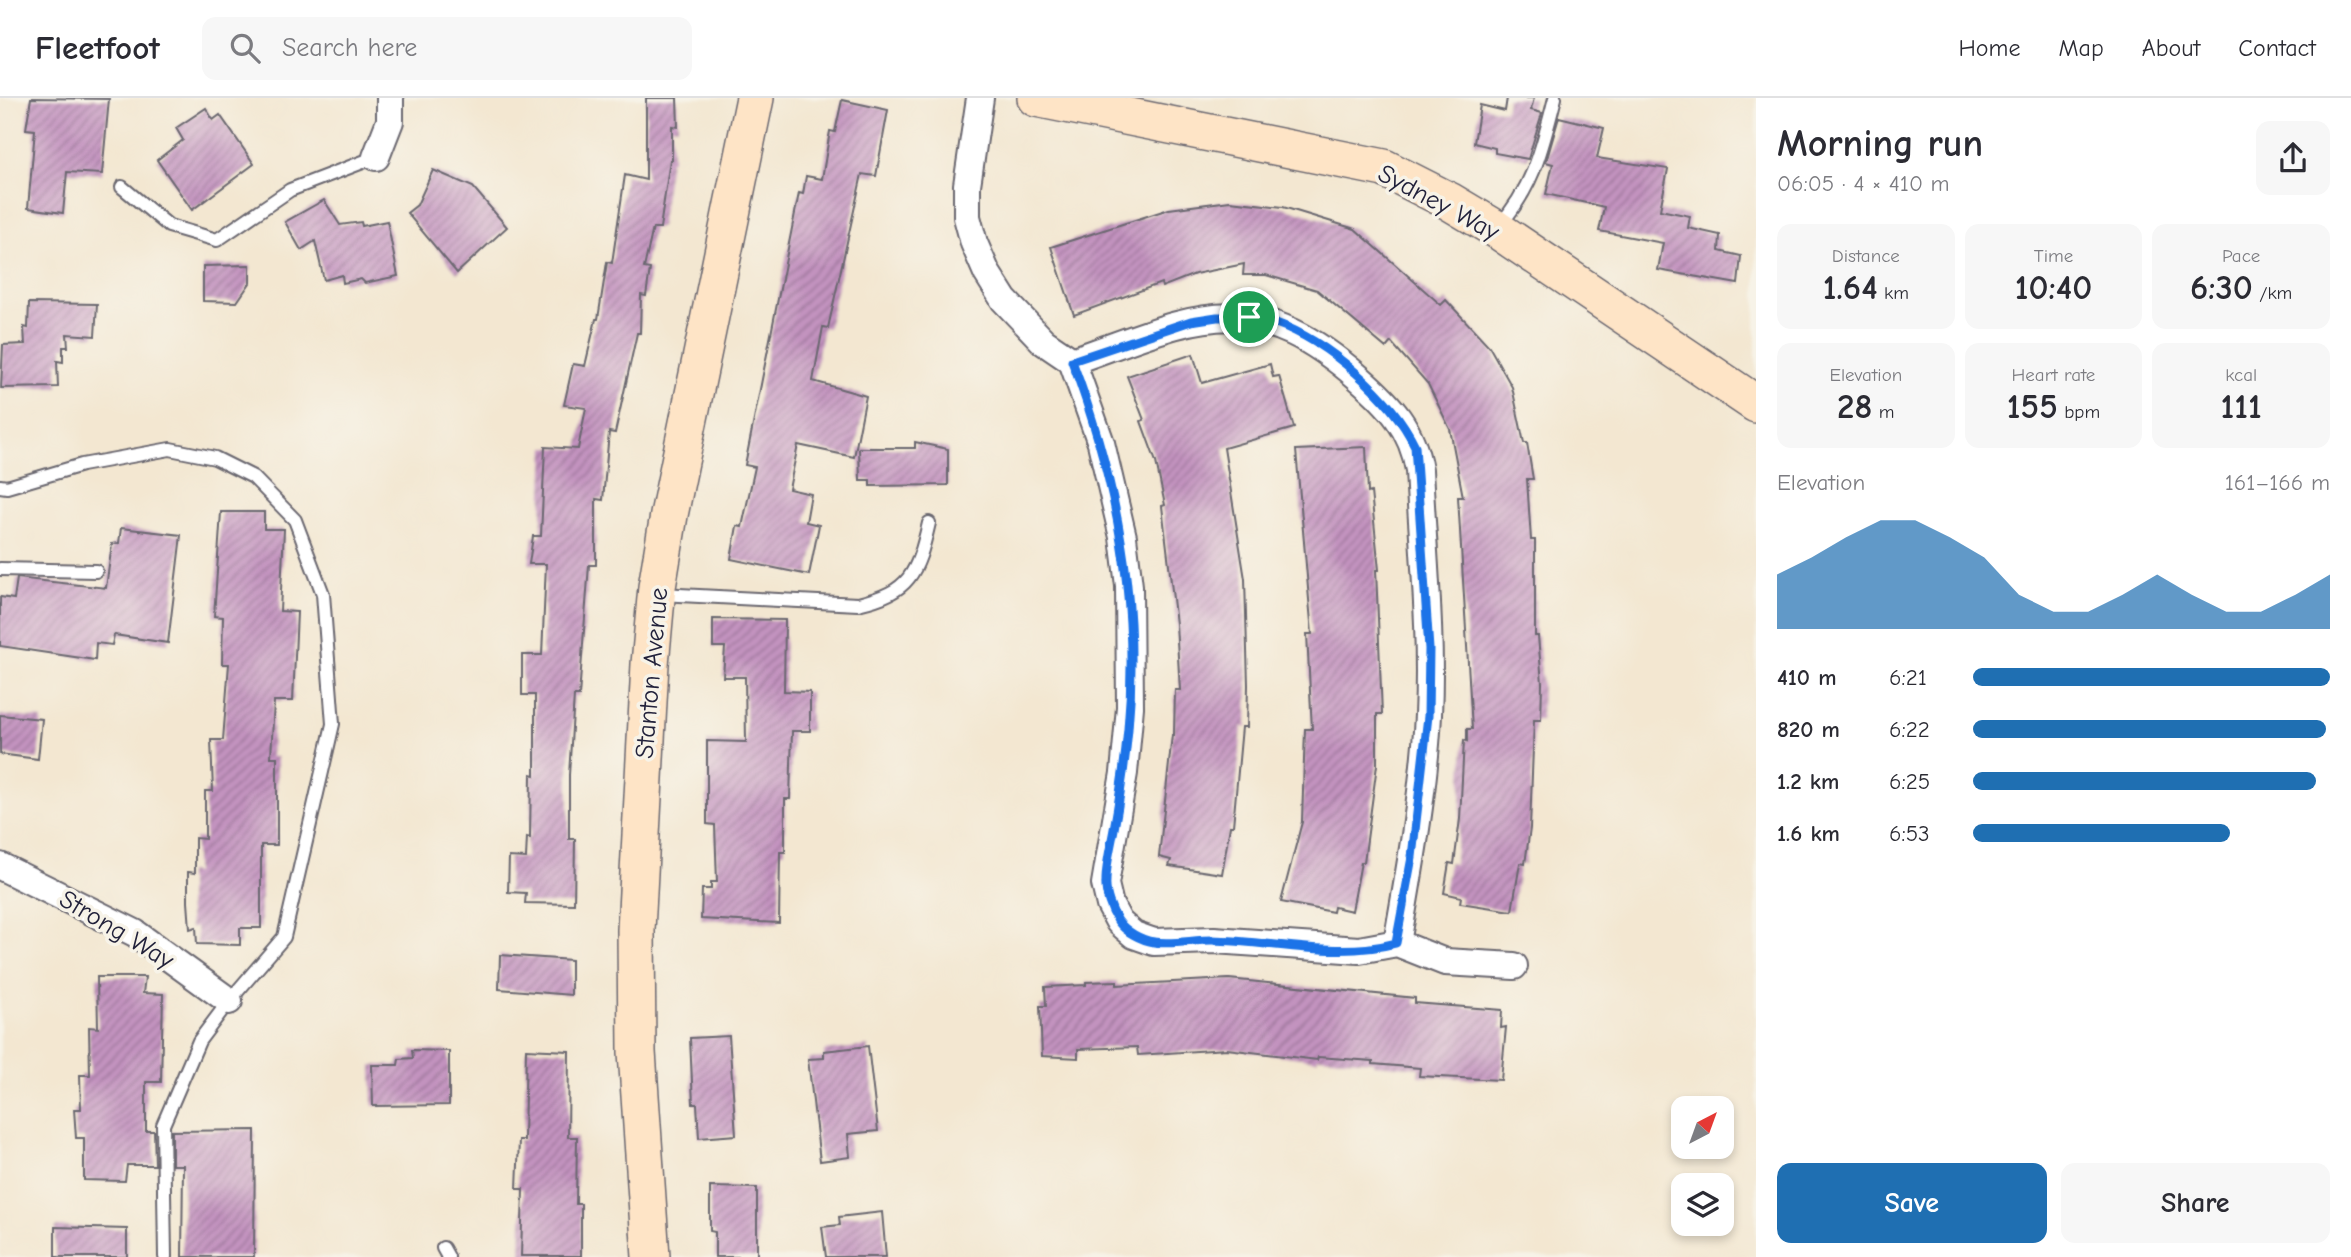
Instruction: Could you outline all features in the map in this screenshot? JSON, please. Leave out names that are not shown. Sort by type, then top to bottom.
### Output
[{"type":"street","points":[[376,157],[390,121],[390,98]]},
{"type":"street","name":"Stanton Avenue","points":[[651,1257],[637,1052],[636,930],[644,752],[657,594],[668,515],[755,98]]},
{"type":"street","points":[[980,98],[967,185],[967,217],[974,243],[987,273],[1004,300],[1044,342],[1072,361],[1101,443],[1114,492],[1129,586],[1130,707],[1124,773],[1105,884],[1110,905],[1119,922],[1134,935],[1154,942],[1214,940],[1359,950],[1396,943],[1445,962],[1514,967]]},
{"type":"street","name":"Sydney Way","points":[[1035,98],[1384,168],[1449,201],[1496,229],[1756,404]]},
{"type":"street","points":[[1072,361],[1191,321],[1217,317],[1249,317],[1275,323],[1329,352],[1390,406],[1405,425],[1415,446],[1419,470],[1429,649],[1428,716],[1412,857],[1396,943]]},
{"type":"street","name":"Strong Way","points":[[0,866],[135,933],[229,1001]]},
{"type":"lane","points":[[1496,229],[1516,207],[1535,172],[1555,98]]},
{"type":"lane","points":[[122,187],[169,226],[217,240],[290,190],[376,157]]},
{"type":"lane","points":[[0,486],[6,487],[82,465],[170,449],[215,458],[253,477],[295,520],[323,594],[332,724],[284,937],[199,1041],[163,1125],[165,1257]]},
{"type":"lane","points":[[657,594],[858,604],[888,597],[913,575],[929,523]]},
{"type":"lane","points":[[0,569],[96,571]]},
{"type":"building","points":[[31,98],[109,99],[102,174],[67,172],[63,213],[28,208],[35,130],[26,129]]},
{"type":"building","points":[[646,98],[677,98],[678,127],[672,126],[672,160],[660,228],[653,228],[644,268],[650,269],[646,296],[641,295],[640,333],[637,333],[615,433],[609,432],[603,500],[596,499],[596,565],[589,565],[579,696],[574,696],[569,775],[569,839],[575,839],[574,904],[525,903],[526,893],[508,892],[509,857],[526,858],[527,837],[530,838],[531,774],[535,775],[535,695],[522,695],[522,655],[542,655],[546,564],[529,564],[533,536],[541,536],[545,447],[578,449],[586,408],[564,405],[573,364],[585,366],[598,319],[607,262],[612,263],[625,175],[646,180]]},
{"type":"building","points":[[1507,98],[1534,98],[1531,110],[1542,113],[1528,159],[1495,153],[1495,148],[1474,143],[1480,105],[1505,111]]},
{"type":"building","points":[[842,100],[888,110],[876,176],[862,174],[828,328],[823,327],[813,381],[866,396],[854,457],[798,445],[789,489],[811,494],[806,522],[819,525],[809,575],[731,559],[737,526],[742,527],[755,467],[745,465],[799,193],[803,194],[806,176],[822,179],[830,131],[835,132]]},
{"type":"building","points":[[206,108],[213,120],[220,115],[254,164],[192,210],[157,160],[183,140],[176,128]]},
{"type":"building","points":[[1559,117],[1604,128],[1597,158],[1668,169],[1660,210],[1690,216],[1688,228],[1720,235],[1719,251],[1741,256],[1738,284],[1658,270],[1663,243],[1599,231],[1604,207],[1546,194],[1553,164],[1546,162]]},
{"type":"building","points":[[433,170],[473,187],[507,227],[457,273],[407,213],[417,205]]},
{"type":"building","points":[[324,200],[340,225],[361,222],[362,226],[387,221],[398,276],[365,283],[361,279],[343,283],[342,275],[324,280],[315,241],[301,250],[285,222]]},
{"type":"building","points":[[1230,201],[1283,207],[1355,229],[1441,305],[1446,300],[1489,346],[1512,387],[1524,443],[1527,443],[1533,479],[1527,479],[1531,540],[1535,540],[1535,636],[1538,636],[1542,683],[1541,720],[1534,720],[1530,828],[1525,864],[1520,863],[1512,911],[1460,903],[1461,897],[1444,893],[1449,863],[1454,864],[1460,819],[1464,740],[1467,741],[1467,729],[1472,729],[1458,497],[1463,497],[1450,429],[1428,384],[1391,342],[1386,348],[1317,290],[1266,275],[1243,275],[1244,264],[1195,274],[1162,287],[1161,283],[1074,315],[1051,247],[1169,209]]},
{"type":"building","points":[[250,265],[250,283],[237,302],[203,301],[203,266]]},
{"type":"building","points":[[29,303],[97,304],[95,336],[67,334],[68,347],[63,347],[63,362],[57,361],[58,387],[1,388],[3,345],[25,344],[24,327],[28,328]]},
{"type":"building","points":[[1193,354],[1202,383],[1270,364],[1273,377],[1279,376],[1294,428],[1224,448],[1245,579],[1248,685],[1247,727],[1242,727],[1233,826],[1230,826],[1222,874],[1169,866],[1171,860],[1159,857],[1174,735],[1175,690],[1180,690],[1176,624],[1162,506],[1165,505],[1156,462],[1141,421],[1144,420],[1127,376]]},
{"type":"building","points":[[915,442],[948,449],[948,485],[870,486],[870,480],[860,480],[859,448],[915,448]]},
{"type":"building","points":[[1366,447],[1368,493],[1371,492],[1379,570],[1376,570],[1382,714],[1377,714],[1377,765],[1364,862],[1361,862],[1352,911],[1334,907],[1333,912],[1281,902],[1302,822],[1305,729],[1312,729],[1307,634],[1312,634],[1296,450]]},
{"type":"building","points":[[221,512],[264,512],[264,529],[284,529],[280,611],[297,612],[293,701],[274,701],[271,757],[277,757],[277,845],[261,845],[261,928],[240,928],[240,945],[197,944],[196,927],[190,929],[188,902],[188,872],[195,873],[195,838],[205,839],[205,791],[213,791],[211,740],[223,740],[229,664],[222,664],[223,617],[214,616]]},
{"type":"building","points":[[121,528],[181,535],[168,643],[114,635],[112,645],[96,643],[95,660],[0,646],[0,597],[14,599],[17,578],[106,588],[112,544],[119,543]]},
{"type":"building","points":[[713,619],[785,620],[784,691],[810,692],[810,731],[792,731],[790,799],[785,799],[785,852],[780,852],[779,923],[701,919],[702,889],[711,889],[711,882],[717,882],[715,825],[707,824],[707,741],[746,742],[745,677],[723,677],[725,647],[713,647]]},
{"type":"building","points":[[0,715],[42,719],[38,759],[0,754]]},
{"type":"building","points":[[500,955],[571,960],[571,995],[499,989]]},
{"type":"building","points":[[97,977],[145,977],[143,993],[163,994],[161,1082],[146,1082],[146,1131],[154,1131],[155,1165],[127,1165],[125,1181],[84,1180],[84,1138],[76,1138],[74,1109],[81,1109],[80,1075],[90,1075],[89,1027],[98,1028]]},
{"type":"building","points":[[1229,979],[1415,998],[1415,1003],[1502,1010],[1501,1028],[1506,1027],[1501,1080],[1419,1076],[1420,1068],[1373,1064],[1373,1061],[1318,1057],[1317,1060],[1227,1049],[1138,1055],[1137,1047],[1078,1049],[1078,1058],[1042,1056],[1040,1006],[1046,1006],[1045,987],[1086,985],[1086,982],[1117,981],[1117,985]]},
{"type":"building","points":[[729,1036],[736,1135],[699,1138],[697,1104],[693,1104],[690,1038]]},
{"type":"building","points":[[868,1046],[878,1131],[848,1134],[850,1157],[820,1161],[808,1059],[824,1058],[824,1051]]},
{"type":"building","points":[[526,1049],[569,1051],[568,1137],[577,1137],[576,1204],[581,1204],[581,1256],[521,1256],[523,1189],[517,1189],[519,1140],[524,1140]]},
{"type":"building","points":[[412,1050],[449,1051],[449,1105],[373,1106],[372,1065],[398,1065],[399,1059],[413,1058]]},
{"type":"building","points":[[255,1130],[254,1257],[182,1257],[183,1165],[172,1165],[172,1131]]},
{"type":"building","points":[[710,1187],[757,1188],[757,1257],[715,1257],[715,1232],[710,1231]]},
{"type":"building","points":[[882,1212],[886,1257],[826,1257],[822,1227],[840,1225],[839,1217]]},
{"type":"building","points":[[55,1227],[127,1229],[127,1257],[55,1257]]},
{"type":"route","points":[[1217,317],[1249,317],[1275,323],[1302,334],[1329,352],[1390,406],[1405,425],[1415,446],[1419,470],[1429,649],[1428,716],[1412,857],[1396,943],[1381,947],[1359,950],[1214,940],[1154,942],[1134,935],[1119,922],[1110,905],[1105,884],[1124,773],[1130,707],[1129,586],[1114,492],[1101,443],[1072,361],[1191,321],[1217,317]]}]
